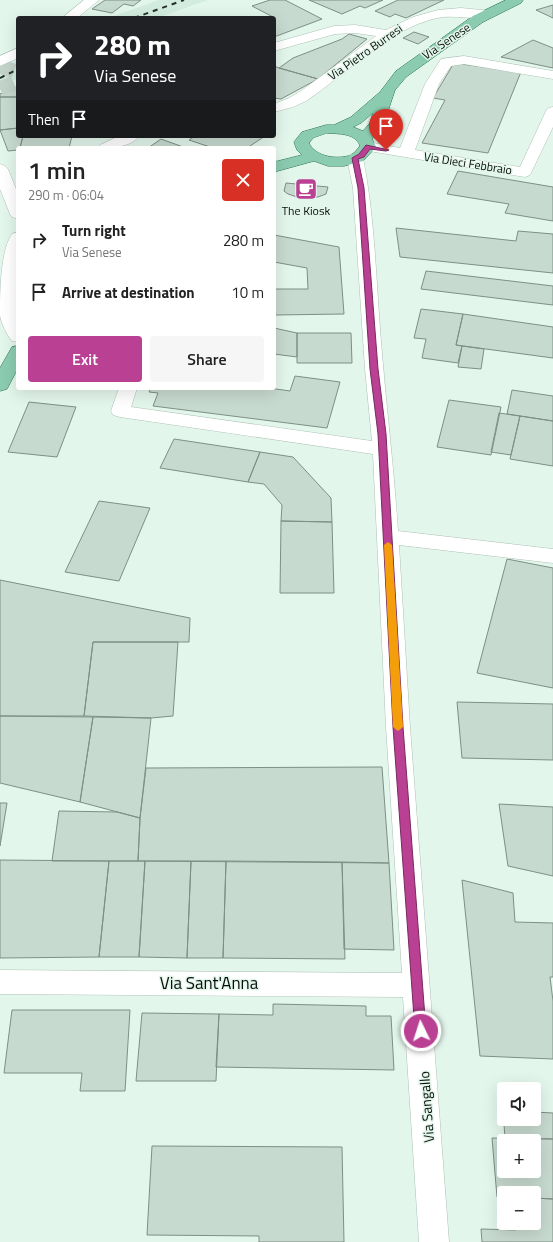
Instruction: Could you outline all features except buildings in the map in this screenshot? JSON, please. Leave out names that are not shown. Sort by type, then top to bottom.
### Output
[{"type":"main road","name":"Via Senese","points":[[363,148],[377,123],[386,94],[392,83],[405,70],[487,14],[516,0]]},
{"type":"main road","name":"Via Senese","points":[[337,129],[356,120],[386,94]]},
{"type":"main road","name":"Via Senese","points":[[276,157],[317,131],[337,129],[354,132],[363,148]]},
{"type":"main road","points":[[304,138],[301,143],[302,149],[313,157],[333,161],[363,148]]},
{"type":"main road","points":[[276,166],[313,157]]},
{"type":"main road","points":[[0,360],[16,348]]},
{"type":"main road","points":[[0,386],[16,355]]},
{"type":"street","points":[[72,16],[92,0]]},
{"type":"street","name":"Via Pietro Burresi","points":[[276,107],[296,102],[389,34],[408,22],[437,13],[463,11],[487,14]]},
{"type":"street","points":[[276,46],[334,30],[355,29],[389,34]]},
{"type":"street","points":[[0,62],[10,53]]},
{"type":"street","points":[[406,153],[432,84],[446,62],[464,60],[553,75]]},
{"type":"street","name":"Via Dieci Febbraio","points":[[363,148],[406,153],[524,172],[553,111]]},
{"type":"street","points":[[109,146],[127,138]]},
{"type":"street","name":"Via Sangallo","points":[[363,148],[361,188],[374,369],[383,449],[398,727],[434,1242]]},
{"type":"street","points":[[0,169],[16,209]]},
{"type":"street","points":[[16,244],[12,258],[6,304],[9,323],[16,334]]},
{"type":"street","points":[[127,390],[120,411],[383,449]]},
{"type":"street","points":[[388,537],[553,556]]},
{"type":"street","name":"Via Sant'Anna","points":[[0,982],[417,985]]},
{"type":"shaded area","points":[[158,0],[208,0],[163,16],[114,16]]},
{"type":"shaded area","points":[[16,61],[16,79],[0,87],[0,68]]},
{"type":"tunnel","points":[[0,66],[16,72]]},
{"type":"tunnel","points":[[0,89],[16,82]]},
{"type":"railway","points":[[140,16],[184,0]]},
{"type":"railway","points":[[0,78],[16,70]]},
{"type":"slow traffic","points":[[388,545],[398,727]]},
{"type":"place","name":"The Kiosk","points":[[306,189]]},
{"type":"route","points":[[386,150],[368,147],[362,155],[355,158],[361,188],[374,369],[382,434],[398,727],[421,1031]]}]
